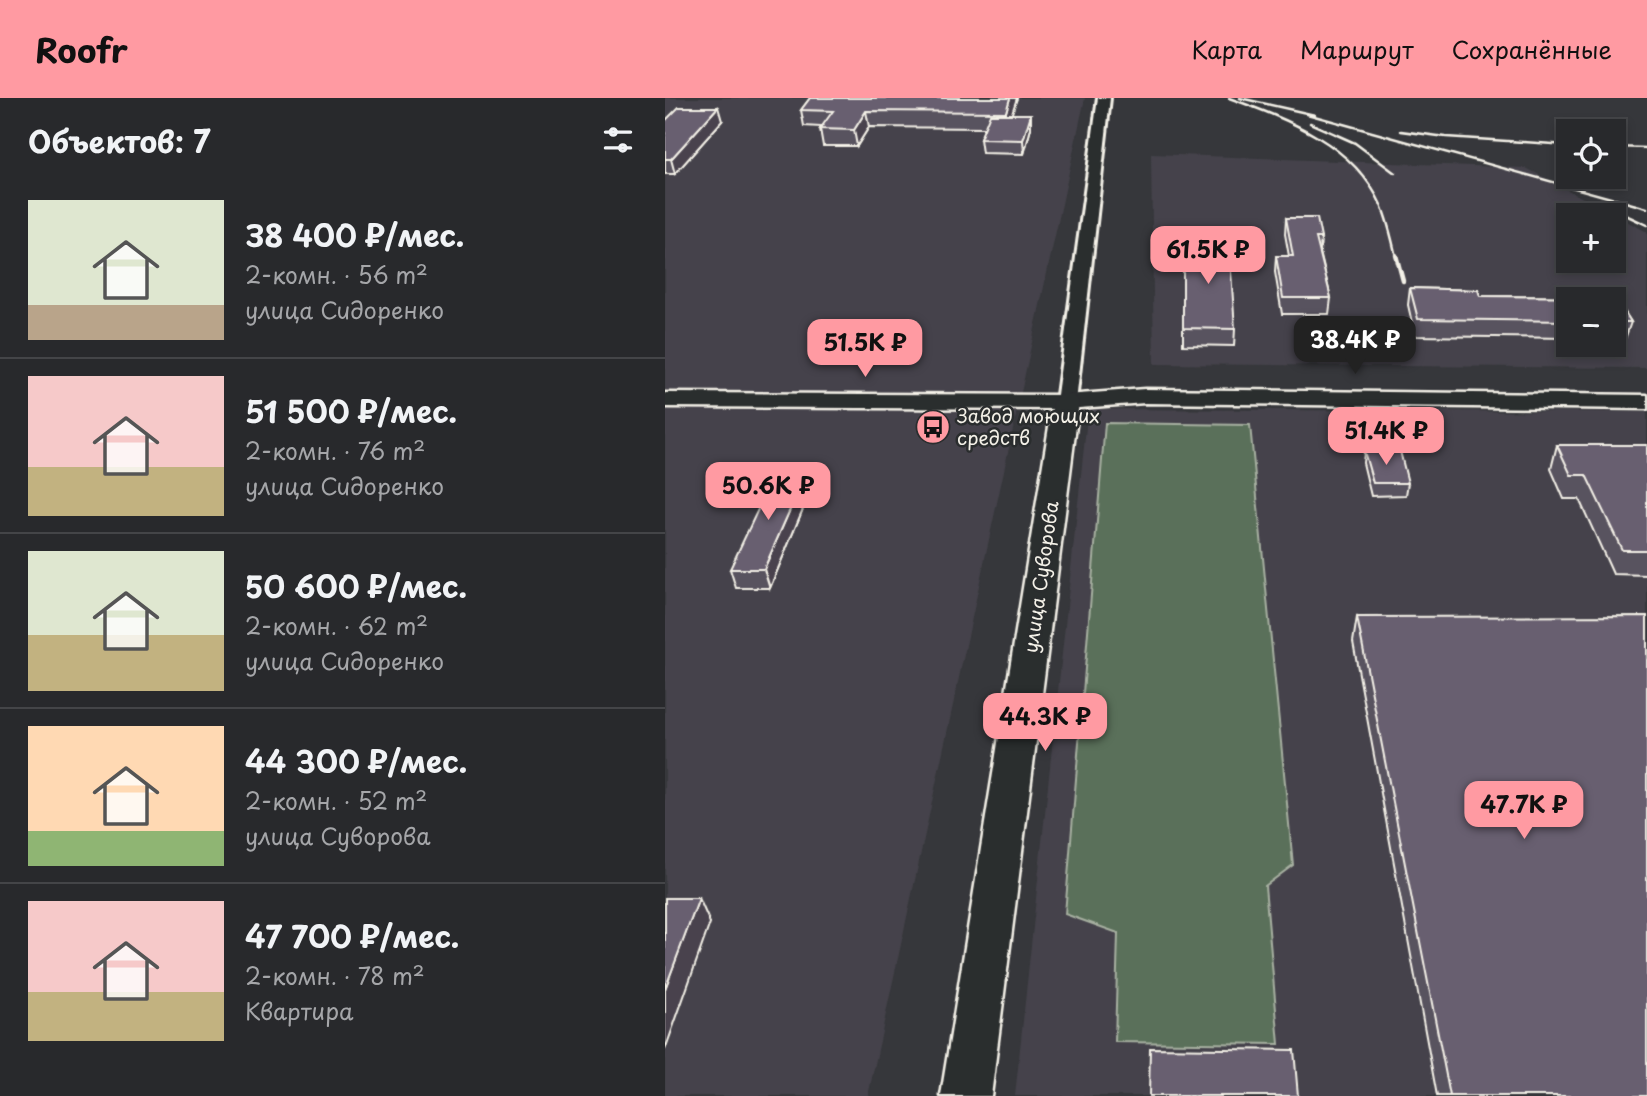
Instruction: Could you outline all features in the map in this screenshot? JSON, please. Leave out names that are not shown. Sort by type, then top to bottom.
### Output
[{"type":"main road","name":"улица Суворова","points":[[966,1096],[1066,402]]},
{"type":"street","name":"улица Суворова","points":[[1066,402],[1104,98]]},
{"type":"street","points":[[665,400],[1066,402],[1145,396],[1647,402]]},
{"type":"shaded area","points":[[665,98],[1085,98],[868,1096],[665,1096]]},
{"type":"shaded area","points":[[1151,154],[1526,168],[1556,184],[1556,189],[1566,189],[1592,203],[1556,203],[1556,273],[1626,273],[1626,221],[1647,232],[1647,368],[1154,364]]},
{"type":"shaded area","points":[[1088,409],[1647,412],[1647,1096],[1015,1096]]},
{"type":"green space","points":[[1105,423],[1250,425],[1293,865],[1265,886],[1279,1044],[1115,1042],[1118,933],[1065,914]]},
{"type":"building","points":[[810,98],[1010,98],[1006,112],[866,111],[854,130],[820,129],[833,111],[801,110]]},
{"type":"building","points":[[679,107],[718,107],[671,159],[665,159],[665,121]]},
{"type":"building","points":[[990,114],[1031,114],[1023,140],[980,139]]},
{"type":"building","points":[[1286,218],[1317,218],[1321,238],[1316,238],[1331,298],[1283,298],[1276,256],[1293,256]]},
{"type":"building","points":[[1183,242],[1229,242],[1235,329],[1183,328]]},
{"type":"building","points":[[1410,288],[1478,290],[1480,296],[1556,297],[1556,321],[1418,319]]},
{"type":"building","points":[[1557,445],[1647,445],[1647,550],[1622,550],[1586,475],[1571,475]]},
{"type":"building","points":[[1364,451],[1400,451],[1408,483],[1373,483]]},
{"type":"building","points":[[775,473],[806,473],[764,569],[730,569]]},
{"type":"building","points":[[1647,616],[1647,1096],[1450,1096],[1357,617]]},
{"type":"building","points":[[665,898],[699,898],[665,989]]},
{"type":"building","points":[[1150,1048],[1294,1050],[1298,1096],[1149,1096]]},
{"type":"railway","points":[[1229,98],[1317,136],[1354,166],[1381,205],[1396,257]]},
{"type":"railway","points":[[1240,98],[1315,115]]},
{"type":"railway","points":[[1307,114],[1647,208]]},
{"type":"railway","points":[[1310,123],[1355,143],[1395,173]]},
{"type":"railway","points":[[1401,131],[1446,137],[1556,144]]},
{"type":"railway","points":[[1626,147],[1647,148]]},
{"type":"railway","points":[[1626,215],[1647,225]]},
{"type":"railway","points":[[1396,255],[1403,281]]},
{"type":"place","name":"Завод моющих средств","points":[[933,427]]}]
